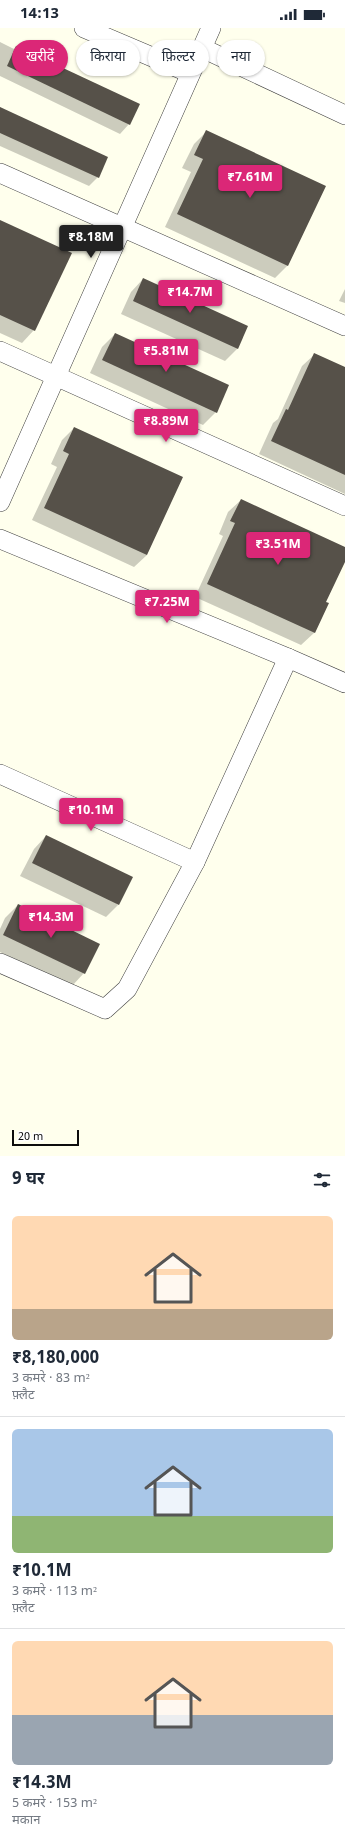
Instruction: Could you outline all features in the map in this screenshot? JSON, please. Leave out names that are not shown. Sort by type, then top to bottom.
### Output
[{"type":"street","points":[[84,28],[148,55]]},
{"type":"street","points":[[205,40],[210,28]]},
{"type":"street","points":[[209,51],[345,115]]},
{"type":"street","points":[[0,502],[189,76]]},
{"type":"street","points":[[0,174],[345,326]]},
{"type":"street","points":[[0,351],[345,506]]},
{"type":"street","points":[[0,539],[345,683]]},
{"type":"street","points":[[0,963],[105,1009],[127,989],[195,862],[288,658]]},
{"type":"street","points":[[0,774],[195,862]]},
{"type":"building","points":[[12,55],[12,68],[7,66]]},
{"type":"building","points":[[68,70],[76,74],[76,76],[80,76],[140,104],[130,125],[28,76],[68,76]]},
{"type":"building","points":[[0,107],[108,157],[99,178],[0,133]]},
{"type":"building","points":[[206,130],[326,186],[288,266],[177,214],[203,159],[194,155]]},
{"type":"building","points":[[0,220],[72,253],[35,331],[0,315]]},
{"type":"building","points":[[143,278],[248,326],[238,349],[133,301]]},
{"type":"building","points":[[115,333],[229,385],[217,413],[102,360]]},
{"type":"building","points":[[314,353],[345,367],[345,475],[271,441],[286,409],[288,410]]},
{"type":"building","points":[[74,427],[183,477],[147,555],[44,508],[69,454],[63,451]]},
{"type":"building","points":[[241,499],[345,547],[345,562],[326,602],[329,603],[315,633],[207,584],[235,523],[230,521]]},
{"type":"building","points":[[46,835],[133,877],[119,905],[32,863]]},
{"type":"building","points":[[18,904],[100,944],[85,974],[3,935]]}]
